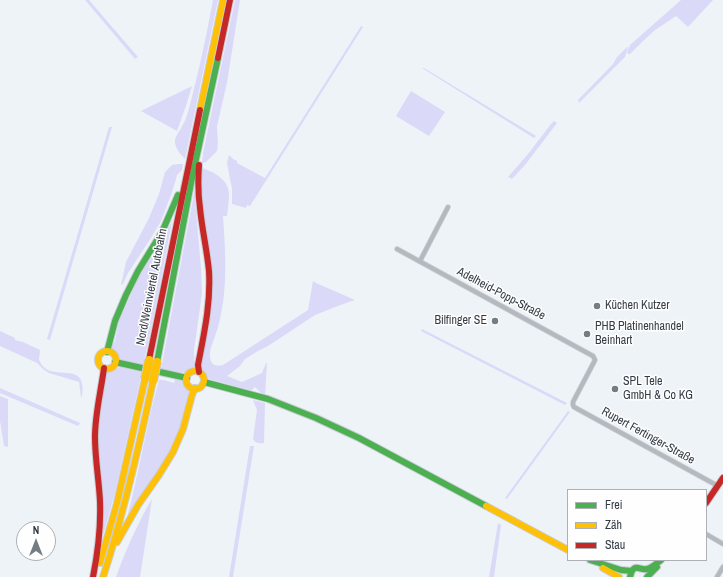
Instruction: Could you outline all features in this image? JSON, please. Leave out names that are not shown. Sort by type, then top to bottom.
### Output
[{"type":"main road","name":"Nord/Weinviertel Autobahn","points":[[153,361],[185,180],[223,0]]},
{"type":"main road","name":"Nord/Weinviertel Autobahn","points":[[103,577],[112,551],[133,473],[149,380],[230,0]]},
{"type":"main road","points":[[200,142],[199,198],[208,261],[210,288],[207,323],[198,365],[199,372],[202,375],[204,382]]},
{"type":"main road","points":[[107,352],[115,321],[126,295],[138,271],[162,232],[185,180]]},
{"type":"main road","points":[[107,352],[113,355],[115,362],[111,368],[104,368],[100,366],[98,358],[101,354],[107,352]]},
{"type":"main road","points":[[115,362],[187,378]]},
{"type":"main road","points":[[93,577],[100,520],[100,496],[95,455],[96,421],[98,397],[104,368]]},
{"type":"main road","points":[[199,372],[191,372],[187,378],[187,383],[192,388],[195,388],[201,386],[204,382]]},
{"type":"main road","name":"Nord/Weinviertel Autobahn","points":[[93,577],[106,541],[117,503],[149,380]]},
{"type":"main road","points":[[204,382],[268,400],[328,423],[359,438],[567,549]]},
{"type":"main road","points":[[112,551],[138,506],[173,452],[183,429],[195,388]]},
{"type":"main road","points":[[707,502],[723,478]]},
{"type":"main road","points":[[588,561],[608,570],[628,576],[631,575]]},
{"type":"main road","points":[[593,561],[621,570],[631,575]]},
{"type":"main road","points":[[631,575],[635,568],[639,567],[646,574],[651,567],[660,561]]},
{"type":"main road","points":[[608,570],[619,577]]},
{"type":"street","points":[[420,261],[448,207]]},
{"type":"street","name":"Adelheid-Popp-Straße","points":[[397,248],[590,353],[595,358],[594,362],[573,402]]},
{"type":"street","name":"Rupert Fertinger-Straße","points":[[573,402],[573,405],[576,408],[718,486]]},
{"type":"street","points":[[707,535],[723,544]]},
{"type":"street","points":[[717,577],[723,568]]},
{"type":"shaded area","points":[[85,0],[89,0],[138,57],[135,59]]},
{"type":"shaded area","points":[[213,0],[218,0],[185,159],[176,148],[175,140],[188,112],[202,56]]},
{"type":"shaded area","points":[[235,0],[240,0],[227,83],[217,126],[217,151],[206,162],[202,163],[203,153]]},
{"type":"shaded area","points":[[681,0],[713,0],[688,27],[676,16],[655,30],[630,54],[628,54],[627,52],[630,45]]},
{"type":"shaded area","points":[[361,26],[363,27],[250,206],[247,205],[246,208],[232,204],[232,189],[227,163],[229,155],[237,161],[237,163],[265,178]]},
{"type":"shaded area","points":[[627,47],[625,57],[579,103],[578,100],[613,64],[617,57]]},
{"type":"shaded area","points":[[422,68],[424,68],[536,136],[534,138]]},
{"type":"shaded area","points":[[192,86],[177,131],[141,111]]},
{"type":"shaded area","points":[[411,91],[445,112],[429,136],[396,116]]},
{"type":"shaded area","points":[[554,121],[557,123],[525,165],[512,179],[508,177],[528,154]]},
{"type":"shaded area","points":[[109,127],[112,127],[50,340],[47,339]]},
{"type":"shaded area","points":[[183,164],[182,170],[177,175],[161,221],[121,285],[126,262],[149,218],[159,194],[165,172],[172,165]]},
{"type":"shaded area","points":[[201,168],[219,176],[226,184],[229,193],[227,216],[223,216],[225,281],[223,303],[219,324],[210,352],[210,357],[213,364],[218,366],[223,365],[308,310],[313,281],[355,300],[315,315],[268,346],[245,359],[240,366],[227,376],[242,382],[262,373],[267,363],[265,395],[255,387],[252,390],[249,390],[209,379],[204,374],[202,368],[203,353],[209,324]]},
{"type":"shaded area","points":[[196,183],[195,200],[202,293],[194,351],[195,369],[182,373],[161,369]]},
{"type":"shaded area","points":[[173,216],[143,366],[120,360],[111,350],[115,341],[119,321],[139,276],[162,240]]},
{"type":"shaded area","points":[[422,329],[567,403],[565,405],[421,331]]},
{"type":"shaded area","points":[[0,331],[15,338],[15,340],[40,350],[39,360],[47,370],[69,373],[80,378],[82,385],[82,397],[79,382],[49,373],[37,363],[0,346]]},
{"type":"shaded area","points":[[120,367],[142,372],[115,493],[103,536],[98,427],[107,372]]},
{"type":"shaded area","points":[[175,379],[182,381],[190,390],[183,420],[171,451],[126,521],[159,380],[174,383]]},
{"type":"shaded area","points":[[0,388],[80,423],[78,426],[0,393]]},
{"type":"shaded area","points":[[0,396],[8,399],[8,447],[4,446],[0,421]]},
{"type":"shaded area","points":[[253,400],[265,403],[264,443],[257,443],[253,439],[257,410]]},
{"type":"shaded area","points":[[568,411],[570,412],[507,499],[505,498]]},
{"type":"shaded area","points":[[250,446],[254,446],[233,577],[229,577]]},
{"type":"shaded area","points":[[152,499],[140,577],[116,577],[131,539]]},
{"type":"shaded area","points":[[498,523],[501,525],[494,577],[489,577]]},
{"type":"traffic: fast","points":[[157,362],[193,173],[218,58]]},
{"type":"traffic: fast","points":[[107,352],[115,321],[126,295],[138,271],[162,232],[178,195]]},
{"type":"traffic: fast","points":[[115,362],[187,378]]},
{"type":"traffic: fast","points":[[204,382],[268,399],[316,418],[359,438],[486,506]]},
{"type":"traffic: fast","points":[[593,561],[621,570],[632,571]]},
{"type":"traffic: fast","points":[[630,577],[633,569],[649,568],[660,561]]},
{"type":"traffic: fast","points":[[647,577],[657,567]]},
{"type":"traffic: slow","points":[[200,110],[223,0]]},
{"type":"traffic: slow","points":[[107,351],[113,354],[116,360],[113,366],[107,369],[101,366],[98,360],[101,354],[107,351]]},
{"type":"traffic: slow","points":[[145,379],[149,360]]},
{"type":"traffic: slow","points":[[153,381],[157,362]]},
{"type":"traffic: slow","points":[[195,371],[201,374],[204,380],[201,386],[195,389],[189,386],[186,380],[189,374],[195,371]]},
{"type":"traffic: slow","points":[[100,563],[117,503],[145,379]]},
{"type":"traffic: slow","points":[[103,577],[131,480],[153,381]]},
{"type":"traffic: slow","points":[[117,542],[138,505],[173,452],[183,429],[195,388]]},
{"type":"traffic: slow","points":[[486,506],[567,549]]},
{"type":"traffic: slow","points":[[603,568],[619,577]]},
{"type":"traffic: jam","points":[[218,58],[230,0]]},
{"type":"traffic: jam","points":[[149,360],[200,110]]},
{"type":"traffic: jam","points":[[199,165],[199,197],[209,271],[209,295],[198,365],[199,372]]},
{"type":"traffic: jam","points":[[93,577],[99,539],[100,520],[95,428],[104,368]]},
{"type":"traffic: jam","points":[[707,502],[723,478]]},
{"type":"place","name":"Küchen Kutzer","points":[[597,306]]},
{"type":"place","name":"Bilfinger SE","points":[[495,321]]},
{"type":"place","name":"PHB Platinenhandel Beinhart","points":[[587,334]]},
{"type":"place","name":"SPL Tele GmbH & Co KG","points":[[615,389]]}]
